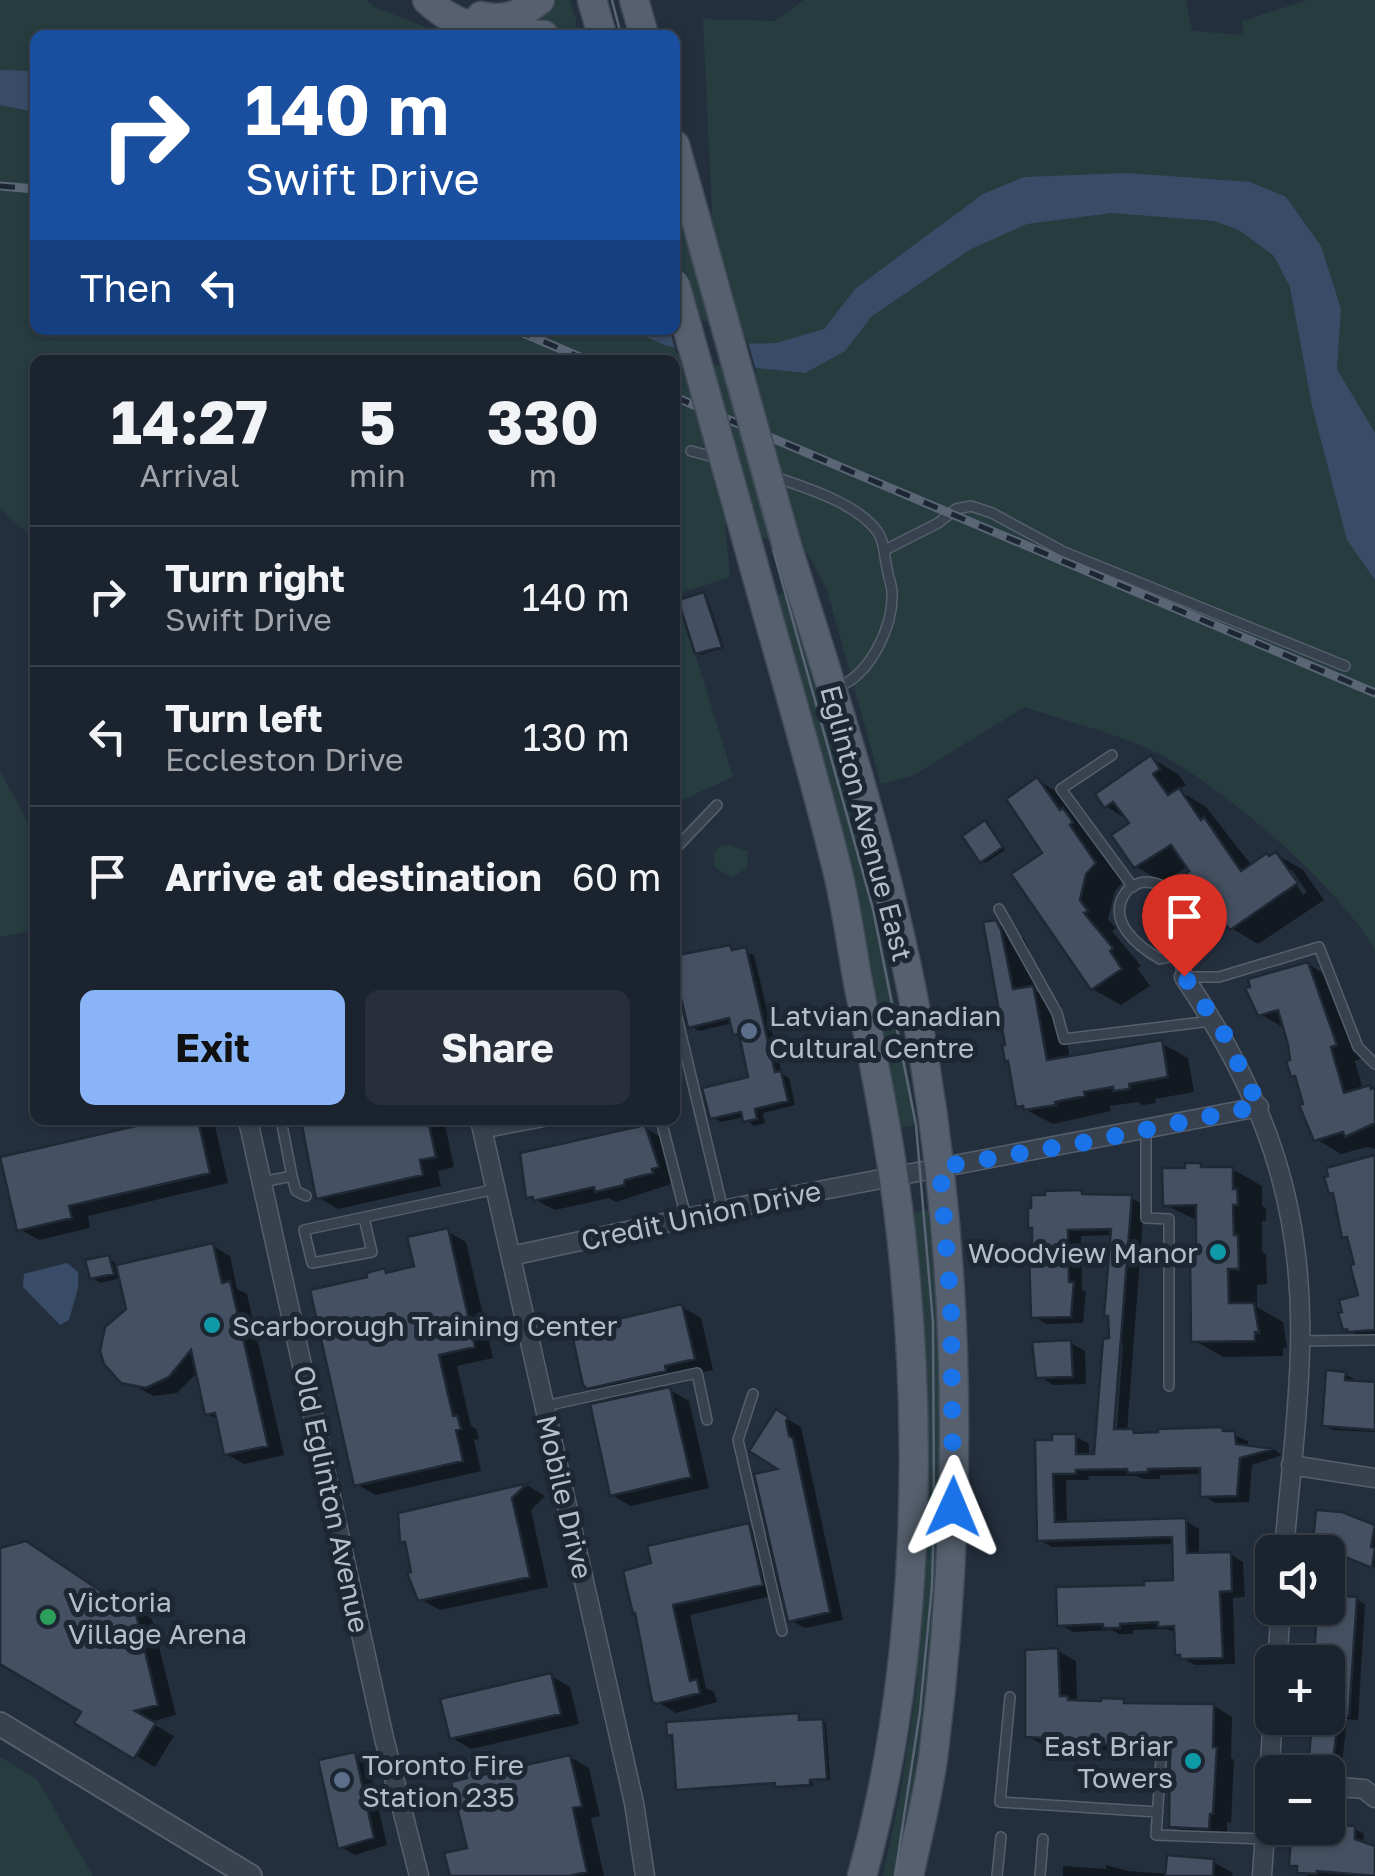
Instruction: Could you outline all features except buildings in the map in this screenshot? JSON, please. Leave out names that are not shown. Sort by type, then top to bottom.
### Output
[{"type":"main road","points":[[427,0],[450,18],[472,29],[484,30]]},
{"type":"main road","points":[[451,0],[492,19],[524,12],[540,0]]},
{"type":"main road","points":[[592,0],[601,30]]},
{"type":"main road","name":"Eglinton Avenue East","points":[[680,162],[787,546],[882,865],[925,1062],[940,1167],[951,1307],[952,1541],[933,1754],[910,1876]]},
{"type":"main road","name":"Eglinton Avenue East","points":[[680,302],[838,874],[893,1176],[905,1277],[912,1388],[908,1581],[894,1740],[862,1876]]},
{"type":"street","points":[[1184,976],[1214,1021],[1259,1106],[1276,1152],[1294,1235],[1300,1341],[1285,1535]]},
{"type":"street","name":"Credit Union Drive","points":[[511,1256],[686,1217],[1259,1106]]},
{"type":"street","name":"Old Eglinton Avenue","points":[[249,1125],[384,1738],[419,1876]]},
{"type":"street","name":"Mobile Drive","points":[[482,1127],[634,1802],[645,1876]]},
{"type":"street","points":[[1290,1466],[1375,1478]]},
{"type":"street","points":[[0,1724],[250,1876]]},
{"type":"street","points":[[1345,1787],[1364,1789],[1375,1798]]},
{"type":"street","points":[[1262,1876],[1264,1845]]},
{"type":"lane","points":[[692,451],[731,462]]},
{"type":"lane","points":[[747,468],[796,485],[858,514],[878,532],[892,591],[889,616],[880,642],[859,675],[832,689]]},
{"type":"lane","points":[[884,550],[938,523],[956,509],[970,506],[992,512],[1064,552],[1345,666]]},
{"type":"lane","points":[[1112,755],[1061,789],[1133,887]]},
{"type":"lane","points":[[680,844],[717,805]]},
{"type":"lane","points":[[1178,956],[1160,959],[1130,938],[1121,908],[1126,892],[1148,882],[1174,894],[1181,908],[1184,931],[1178,956],[1184,976],[1219,977],[1318,947],[1358,1047],[1375,1064]]},
{"type":"lane","points":[[999,909],[1057,1013],[1064,1040],[1214,1021]]},
{"type":"lane","points":[[680,1030],[723,1210]]},
{"type":"lane","points":[[282,1125],[296,1190],[306,1196]]},
{"type":"lane","points":[[663,1125],[686,1217]]},
{"type":"lane","points":[[1146,1130],[1146,1218],[1170,1218],[1169,1386]]},
{"type":"lane","points":[[262,1182],[292,1176]]},
{"type":"lane","points":[[364,1218],[372,1252],[312,1263],[304,1230],[496,1190]]},
{"type":"lane","points":[[1300,1341],[1375,1340]]},
{"type":"lane","points":[[545,1406],[696,1373],[708,1420]]},
{"type":"lane","points":[[752,1394],[738,1440],[782,1631]]},
{"type":"lane","points":[[1010,1697],[1000,1802],[1158,1812]]},
{"type":"lane","points":[[1162,1759],[1156,1835],[1255,1839]]},
{"type":"lane","points":[[997,1876],[1001,1837]]},
{"type":"lane","points":[[1040,1876],[1043,1839]]},
{"type":"green space","points":[[0,0],[366,0],[376,8],[434,30],[30,30],[30,335],[680,335],[680,203],[712,213],[703,19],[775,21],[804,0],[1186,0],[1192,31],[1244,35],[1242,21],[1308,0],[1375,0],[1375,950],[1335,897],[1244,812],[1182,767],[1107,733],[1025,707],[912,776],[881,784],[827,590],[808,554],[725,524],[730,577],[680,593],[680,355],[30,355],[30,536],[0,509]]},
{"type":"green space","points":[[548,0],[570,0],[576,29],[506,27]]},
{"type":"green space","points":[[783,593],[786,601],[792,599],[862,860],[893,992],[917,1125],[899,1128],[860,927],[773,596]]},
{"type":"green space","points":[[680,604],[733,777],[680,801]]},
{"type":"green space","points":[[0,771],[30,826],[30,931],[0,937]]},
{"type":"green space","points":[[728,845],[748,851],[747,868],[731,878],[715,867],[713,854]]},
{"type":"green space","points":[[928,1210],[940,1461],[932,1628],[897,1876],[883,1876],[918,1678],[909,1676],[909,1213]]},
{"type":"green space","points":[[0,1757],[37,1779],[93,1876],[0,1876]]},
{"type":"water","points":[[0,70],[30,71],[30,111],[0,105]]},
{"type":"water","points":[[1128,173],[1250,182],[1286,197],[1321,246],[1341,309],[1337,369],[1375,433],[1375,580],[1347,540],[1312,406],[1290,287],[1274,256],[1239,230],[1214,221],[1112,213],[1027,224],[971,249],[872,316],[845,351],[805,373],[738,366],[642,335],[680,335],[680,331],[740,344],[776,343],[824,329],[856,288],[983,194],[1024,177]]},
{"type":"water","points":[[67,1263],[78,1272],[78,1288],[69,1320],[60,1325],[23,1287],[24,1274]]},
{"type":"pier","points":[[680,310],[747,339],[757,373],[737,371],[676,353],[671,335],[680,335]]},
{"type":"tram line","points":[[612,0],[620,30]]},
{"type":"tram line","points":[[680,215],[873,909],[916,1125],[933,1323],[932,1586],[920,1711],[895,1876]]},
{"type":"railway","points":[[0,186],[30,189]]},
{"type":"railway","points":[[528,335],[575,355]]},
{"type":"railway","points":[[680,399],[1375,693]]},
{"type":"place","name":"Latvian Canadian Cultural Centre","points":[[749,1031]]},
{"type":"place","name":"Woodview Manor","points":[[1218,1252]]},
{"type":"place","name":"Scarborough Training Center","points":[[212,1325]]},
{"type":"place","name":"Victoria Village Arena","points":[[48,1617]]},
{"type":"place","name":"East Briar Towers","points":[[1193,1761]]},
{"type":"place","name":"Toronto Fire Station 235","points":[[342,1780]]},
{"type":"route","points":[[953,1507],[951,1307],[940,1167],[1087,1142],[1259,1106],[1224,1034],[1184,976]]}]
